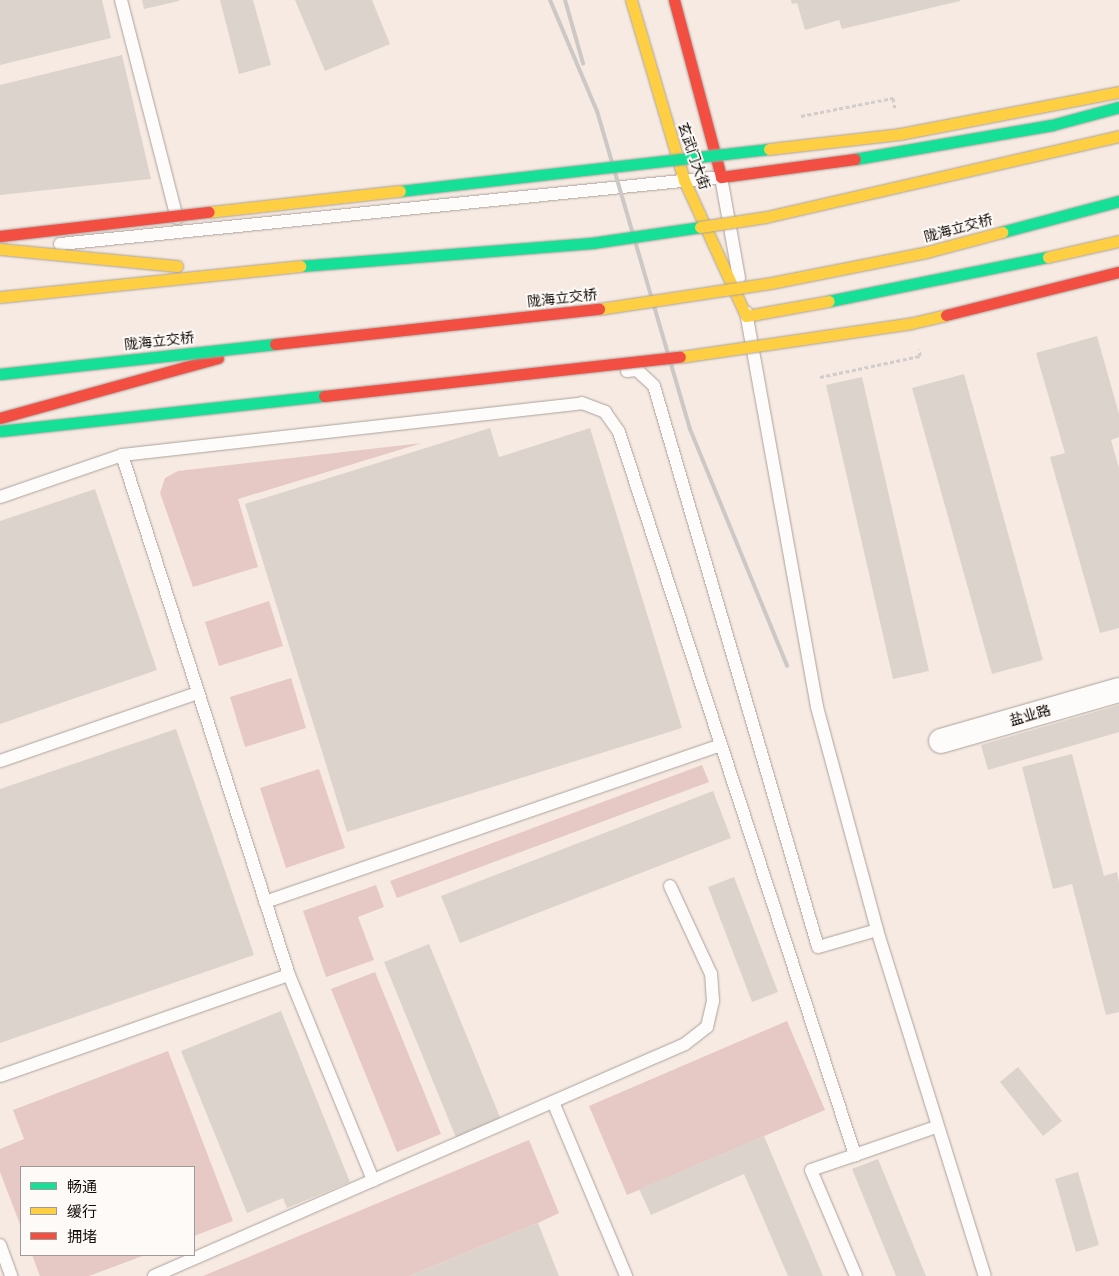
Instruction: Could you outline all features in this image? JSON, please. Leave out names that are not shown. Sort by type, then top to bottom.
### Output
[{"type":"main road","name":"玄武门大街","points":[[630,0],[684,180],[746,316]]},
{"type":"main road","name":"玄武门大街","points":[[674,0],[721,177]]},
{"type":"main road","points":[[0,236],[900,134],[1119,92]]},
{"type":"main road","points":[[721,177],[906,152],[1052,125],[1119,107]]},
{"type":"main road","points":[[977,171],[1119,128]]},
{"type":"main road","points":[[0,297],[230,272],[592,243],[766,217],[977,171],[1119,136]]},
{"type":"main road","name":"陇海立交桥","points":[[0,374],[273,343],[593,310],[771,284],[927,252],[1119,201]]},
{"type":"main road","points":[[927,252],[1119,213]]},
{"type":"main road","points":[[746,316],[982,272],[1119,241]]},
{"type":"main road","points":[[0,249],[230,272]]},
{"type":"main road","points":[[159,413],[736,351],[912,323],[1119,272]]},
{"type":"main road","points":[[0,418],[273,343]]},
{"type":"street","name":"盐业路","points":[[941,741],[1119,690]]},
{"type":"lane","points":[[121,0],[180,232]]},
{"type":"lane","points":[[0,249],[721,177],[817,707],[878,930],[936,1126],[985,1276]]},
{"type":"lane","points":[[0,429],[637,370],[654,386],[818,947],[878,930]]},
{"type":"lane","points":[[0,497],[122,455],[582,403],[605,412],[619,432],[855,1155]]},
{"type":"lane","points":[[122,455],[289,975],[373,1180]]},
{"type":"lane","points":[[0,762],[198,693]]},
{"type":"lane","points":[[265,902],[721,745]]},
{"type":"lane","points":[[154,1276],[685,1044],[707,1027],[713,1001],[711,974],[670,886]]},
{"type":"lane","points":[[0,1076],[289,975]]},
{"type":"lane","points":[[553,1102],[626,1276]]},
{"type":"lane","points":[[856,1276],[812,1170],[936,1126]]},
{"type":"lane","points":[[0,1245],[11,1276]]},
{"type":"path","points":[[801,116],[893,98]]},
{"type":"path","points":[[820,377],[920,356]]},
{"type":"shaded area","points":[[422,443],[238,499],[258,567],[193,587],[160,493],[165,478],[178,471]]},
{"type":"shaded area","points":[[269,601],[283,646],[219,666],[205,622]]},
{"type":"shaded area","points":[[291,678],[306,728],[245,747],[230,697]]},
{"type":"shaded area","points":[[702,765],[709,782],[397,898],[390,881]]},
{"type":"shaded area","points":[[319,769],[345,848],[286,868],[260,788]]},
{"type":"shaded area","points":[[376,885],[384,907],[358,917],[374,960],[326,977],[303,911]]},
{"type":"shaded area","points":[[375,972],[441,1134],[397,1152],[331,989]]},
{"type":"shaded area","points":[[787,1021],[825,1110],[627,1195],[589,1106]]},
{"type":"shaded area","points":[[168,1051],[233,1221],[195,1236],[195,1166],[20,1166],[20,1224],[0,1172],[0,1149],[24,1139],[13,1110]]},
{"type":"shaded area","points":[[529,1140],[559,1213],[538,1223],[409,1276],[203,1276]]},
{"type":"shaded area","points":[[32,1256],[142,1256],[89,1276],[40,1276]]},
{"type":"building","points":[[0,0],[102,0],[111,38],[0,65]]},
{"type":"building","points":[[142,0],[179,0],[179,1],[144,9]]},
{"type":"building","points":[[220,0],[253,0],[271,65],[239,74]]},
{"type":"building","points":[[295,0],[372,0],[390,44],[325,71]]},
{"type":"building","points":[[791,0],[960,1],[842,29],[839,20],[805,30],[797,3],[792,4]]},
{"type":"building","points":[[122,55],[151,179],[0,195],[0,85]]},
{"type":"building","points":[[1097,336],[1119,414],[1119,437],[1111,440],[1119,468],[1119,628],[1100,633],[1050,457],[1065,453],[1036,353]]},
{"type":"building","points":[[964,374],[1043,660],[992,674],[912,388]]},
{"type":"building","points":[[862,377],[929,671],[893,679],[826,385]]},
{"type":"building","points":[[490,428],[499,457],[590,428],[682,728],[347,832],[245,504]]},
{"type":"building","points":[[95,489],[157,670],[0,724],[0,521]]},
{"type":"building","points":[[1119,705],[1119,732],[988,770],[981,745]]},
{"type":"building","points":[[176,729],[254,955],[0,1043],[0,789]]},
{"type":"building","points":[[1072,754],[1104,876],[1117,872],[1119,882],[1119,1012],[1106,1015],[1072,884],[1053,889],[1022,767]]},
{"type":"building","points":[[713,791],[731,838],[460,943],[441,896]]},
{"type":"building","points":[[734,877],[778,992],[752,1002],[708,887]]},
{"type":"building","points":[[429,944],[502,1122],[457,1140],[384,962]]},
{"type":"building","points":[[281,1011],[350,1182],[287,1208],[283,1198],[247,1213],[181,1051]]},
{"type":"building","points":[[1018,1067],[1062,1121],[1043,1136],[1000,1082]]},
{"type":"building","points":[[764,1136],[823,1276],[788,1276],[744,1174],[651,1215],[639,1189]]},
{"type":"building","points":[[878,1159],[926,1276],[896,1276],[852,1169]]},
{"type":"building","points":[[1078,1172],[1099,1245],[1076,1252],[1055,1179]]},
{"type":"building","points":[[538,1223],[559,1276],[409,1276]]},
{"type":"railway","points":[[550,0],[597,111],[690,429],[787,666]]},
{"type":"railway","points":[[565,0],[583,63]]},
{"type":"traffic: fast","points":[[855,159],[1052,125],[1119,107]]},
{"type":"traffic: fast","points":[[400,191],[769,149]]},
{"type":"traffic: fast","points":[[1002,232],[1119,201]]},
{"type":"traffic: fast","points":[[300,266],[592,243],[700,227]]},
{"type":"traffic: fast","points":[[829,301],[1048,257]]},
{"type":"traffic: fast","points":[[0,374],[275,344]]},
{"type":"traffic: fast","points":[[0,431],[324,396]]},
{"type":"traffic: slow","points":[[631,0],[684,180],[746,316],[829,301]]},
{"type":"traffic: slow","points":[[769,149],[900,134],[1119,92]]},
{"type":"traffic: slow","points":[[700,227],[766,217],[1119,136]]},
{"type":"traffic: slow","points":[[209,212],[400,191]]},
{"type":"traffic: slow","points":[[599,309],[771,283],[927,252],[1002,232]]},
{"type":"traffic: slow","points":[[1048,257],[1119,241]]},
{"type":"traffic: slow","points":[[0,249],[177,266]]},
{"type":"traffic: slow","points":[[0,297],[300,266]]},
{"type":"traffic: slow","points":[[680,357],[912,323],[946,315]]},
{"type":"traffic: jam","points":[[674,0],[721,177],[855,159]]},
{"type":"traffic: jam","points":[[0,236],[209,212]]},
{"type":"traffic: jam","points":[[946,315],[1119,272]]},
{"type":"traffic: jam","points":[[275,344],[599,309]]},
{"type":"traffic: jam","points":[[324,396],[680,357]]},
{"type":"traffic: jam","points":[[0,418],[218,358]]}]
